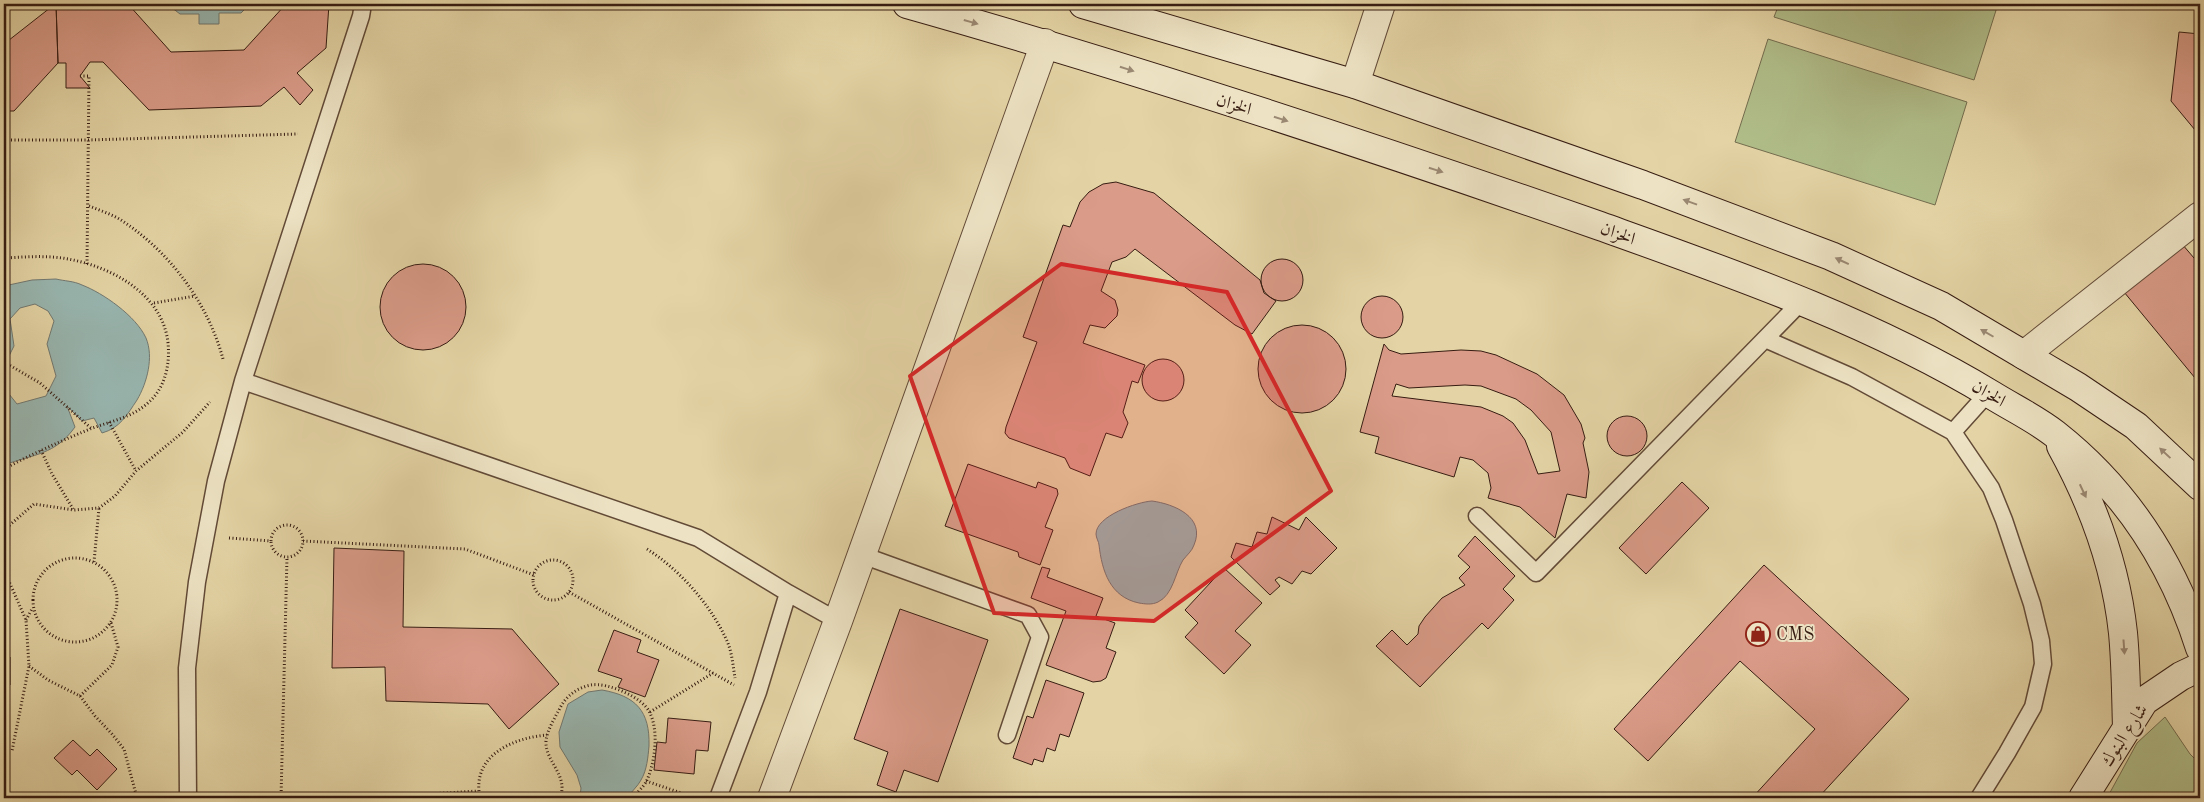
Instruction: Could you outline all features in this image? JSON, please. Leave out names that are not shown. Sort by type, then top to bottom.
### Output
[{"type":"main road","name":"الخزان","points":[[907,4],[1045,43],[1478,183],[1802,301],[1919,353],[2053,432],[2086,461],[2118,494],[2146,531],[2170,570],[2189,612],[2200,648]]},
{"type":"main road","points":[[1082,4],[1355,84],[1643,185],[1830,256],[1941,306],[2078,386],[2136,426],[2200,486]]},
{"type":"main road","points":[[1355,84],[1382,4]]},
{"type":"main road","points":[[772,798],[862,555],[1045,43]]},
{"type":"main road","points":[[2024,355],[2200,216]]},
{"type":"main road","points":[[2053,432],[2091,507],[2105,548],[2116,590],[2123,633],[2127,728]]},
{"type":"main road","name":"شارع البنوك","points":[[2083,798],[2144,701],[2181,676],[2200,667]]},
{"type":"lane","points":[[188,798],[187,668],[197,582],[216,481],[243,381],[361,16],[363,4]]},
{"type":"lane","points":[[1477,516],[1536,573],[1802,301]]},
{"type":"lane","points":[[1765,339],[1868,384],[1953,432],[1991,488],[2004,520],[2032,604],[2041,641],[2043,664],[2032,707],[2007,753],[1979,798]]},
{"type":"lane","points":[[243,381],[698,538],[838,621]]},
{"type":"lane","points":[[1953,432],[1988,393]]},
{"type":"lane","points":[[862,555],[1028,615],[1040,637],[1007,735]]},
{"type":"lane","points":[[718,798],[758,692],[788,593]]},
{"type":"path","points":[[80,76],[89,76],[87,264]]},
{"type":"path","points":[[4,140],[88,140],[308,134]]},
{"type":"path","points":[[89,206],[119,219],[149,241],[171,262],[195,296],[220,347],[224,363]]},
{"type":"path","points":[[4,258],[41,256],[69,259],[121,278],[154,303],[168,336],[169,353],[164,380],[152,399],[142,408],[41,450],[4,469]]},
{"type":"path","points":[[154,303],[195,296]]},
{"type":"path","points":[[5,363],[29,375],[66,404],[92,428]]},
{"type":"path","points":[[4,530],[34,504],[74,510],[99,508],[114,496],[136,471],[183,432],[212,401]]},
{"type":"path","points":[[110,422],[136,471]]},
{"type":"path","points":[[41,450],[52,474],[74,510]]},
{"type":"path","points":[[94,562],[99,508]]},
{"type":"path","points":[[287,524],[295,526],[301,532],[304,541],[296,555],[288,557],[279,555],[273,549],[270,541],[278,527],[287,524]]},
{"type":"path","points":[[206,536],[270,541]]},
{"type":"path","points":[[304,541],[465,549],[534,575]]},
{"type":"path","points":[[569,592],[737,686],[728,642],[712,612],[689,585],[656,554],[642,545]]},
{"type":"path","points":[[281,798],[288,557]]},
{"type":"path","points":[[71,558],[94,562],[106,571],[114,583],[118,598],[116,611],[111,622],[103,632],[92,639],[80,643],[64,642],[50,635],[38,624],[33,608],[32,592],[38,577],[50,565],[71,558]]},
{"type":"path","points":[[553,559],[562,561],[573,575],[573,584],[569,592],[562,598],[553,600],[545,598],[538,592],[534,584],[534,575],[538,567],[544,562],[553,559]]},
{"type":"path","points":[[4,570],[26,620],[29,666],[12,751]]},
{"type":"path","points":[[26,620],[33,608]]},
{"type":"path","points":[[80,696],[112,665],[118,647],[111,622]]},
{"type":"path","points":[[29,666],[48,680],[80,696],[124,749],[137,798]]},
{"type":"path","points":[[650,712],[713,673]]},
{"type":"path","points":[[560,798],[562,788],[561,777],[548,749],[547,735],[560,707],[571,693],[591,685],[611,687],[628,694],[641,701],[650,712],[654,729],[654,746],[646,781],[634,798]]},
{"type":"path","points":[[480,798],[478,791],[480,774],[488,758],[515,741],[547,735]]},
{"type":"path","points":[[646,781],[698,798]]},
{"type":"path","points":[[363,798],[478,791]]},
{"type":"highlighted area","points":[[1061,264],[1227,292],[1331,491],[1154,621],[994,613],[910,376]]},
{"type":"green space","points":[[1779,4],[1998,4],[1974,80],[1774,17]]},
{"type":"green space","points":[[1768,39],[1967,102],[1935,205],[1735,142]]},
{"type":"green space","points":[[2165,717],[2190,754],[2200,764],[2200,798],[2107,798],[2137,743]]},
{"type":"water","points":[[167,4],[250,4],[241,13],[219,13],[219,24],[199,24],[199,14],[180,14]]},
{"type":"water","points":[[56,279],[79,284],[109,299],[135,322],[146,338],[148,345],[149,361],[144,386],[130,411],[114,428],[102,433],[94,418],[82,421],[67,406],[75,427],[60,443],[43,452],[4,465],[4,393],[9,394],[17,404],[46,396],[56,376],[47,344],[54,321],[48,311],[35,304],[20,308],[10,319],[14,346],[7,360],[4,375],[4,286],[32,280]]},
{"type":"water","points":[[1152,501],[1170,505],[1186,514],[1196,527],[1197,535],[1191,551],[1180,565],[1167,594],[1158,602],[1146,604],[1129,600],[1114,589],[1109,582],[1102,564],[1096,534],[1098,527],[1103,521],[1118,511]]},
{"type":"water","points":[[602,690],[624,696],[632,701],[644,714],[647,723],[649,746],[646,768],[640,782],[627,798],[580,798],[581,788],[577,775],[560,747],[559,732],[568,704],[588,692]]},
{"type":"building","points":[[55,4],[58,63],[14,111],[4,111],[4,44]]},
{"type":"building","points":[[56,4],[128,4],[171,52],[244,50],[286,4],[329,4],[326,48],[297,73],[313,90],[300,105],[284,87],[261,106],[149,110],[103,62],[90,62],[80,76],[90,88],[66,88],[66,63],[58,63]]},
{"type":"building","points":[[2179,32],[2200,34],[2200,136],[2171,101]]},
{"type":"building","points":[[1116,182],[1154,193],[1260,280],[1264,293],[1276,301],[1252,334],[1235,325],[1135,249],[1126,257],[1112,262],[1101,291],[1115,300],[1118,310],[1117,316],[1105,328],[1090,325],[1083,343],[1145,365],[1138,383],[1132,381],[1123,412],[1128,423],[1122,438],[1106,433],[1090,476],[1070,468],[1065,458],[1009,438],[1005,433],[1037,342],[1023,337],[1063,225],[1070,227],[1080,202],[1089,192],[1103,184]]},
{"type":"building","points":[[2182,244],[2200,265],[2200,384],[2124,292]]},
{"type":"building","points":[[1286,259],[1294,262],[1300,268],[1303,280],[1300,292],[1294,298],[1278,301],[1270,298],[1264,292],[1261,276],[1264,268],[1270,262]]},
{"type":"building","points":[[423,264],[440,267],[454,276],[463,290],[466,307],[463,324],[454,338],[440,347],[423,350],[406,347],[392,338],[383,324],[380,307],[383,290],[392,276],[406,267]]},
{"type":"building","points":[[1386,296],[1394,299],[1400,305],[1403,317],[1400,329],[1394,335],[1378,338],[1370,335],[1364,329],[1361,313],[1364,305],[1370,299]]},
{"type":"building","points":[[1302,325],[1319,328],[1333,338],[1343,352],[1346,369],[1343,386],[1333,400],[1319,410],[1302,413],[1285,410],[1271,400],[1261,386],[1258,369],[1261,352],[1271,338],[1285,328]]},
{"type":"building","points":[[1384,344],[1389,350],[1401,354],[1461,350],[1481,351],[1496,355],[1537,374],[1564,395],[1581,424],[1585,438],[1583,443],[1589,472],[1586,498],[1567,494],[1555,538],[1520,507],[1488,498],[1491,488],[1488,473],[1473,460],[1460,457],[1454,477],[1375,453],[1379,437],[1360,432]],"holes":[[[1396,384],[1409,388],[1481,386],[1516,399],[1531,410],[1551,432],[1560,471],[1538,474],[1525,440],[1513,423],[1503,416],[1481,407],[1392,396]]]},
{"type":"building","points":[[1167,359],[1175,362],[1181,368],[1184,380],[1181,392],[1175,398],[1159,401],[1151,398],[1145,392],[1142,376],[1145,368],[1151,362]]},
{"type":"building","points":[[1631,416],[1638,419],[1644,425],[1647,436],[1646,444],[1638,453],[1631,456],[1623,456],[1616,453],[1608,444],[1607,432],[1610,425],[1619,417]]},
{"type":"building","points":[[968,464],[1036,488],[1038,482],[1057,489],[1058,494],[1045,527],[1053,530],[1040,565],[1019,557],[1018,552],[945,526]]},
{"type":"building","points":[[1682,482],[1709,508],[1646,574],[1619,548]]},
{"type":"building","points":[[1272,517],[1299,530],[1306,517],[1337,548],[1311,574],[1302,571],[1292,584],[1279,577],[1275,580],[1280,586],[1270,595],[1231,557],[1236,543],[1252,547],[1257,532],[1267,534]]},
{"type":"building","points":[[1475,536],[1515,576],[1503,589],[1514,600],[1488,629],[1482,623],[1420,687],[1376,646],[1392,630],[1407,645],[1418,634],[1419,626],[1425,617],[1442,598],[1465,585],[1459,578],[1470,567],[1458,556]]},
{"type":"building","points":[[334,548],[404,551],[403,627],[512,629],[559,684],[509,729],[488,704],[386,701],[385,667],[332,668]]},
{"type":"building","points":[[1764,565],[1909,699],[1818,798],[1752,798],[1815,729],[1740,661],[1648,761],[1614,729]]},
{"type":"building","points":[[1042,567],[1050,569],[1047,577],[1103,598],[1096,616],[1115,623],[1106,648],[1116,652],[1106,678],[1101,681],[1093,682],[1046,665],[1066,611],[1031,598]]},
{"type":"building","points":[[1224,568],[1262,603],[1235,631],[1251,645],[1224,674],[1185,637],[1198,623],[1185,610]]},
{"type":"building","points":[[900,609],[988,640],[938,782],[904,770],[896,792],[877,785],[888,752],[854,739]]},
{"type":"building","points":[[614,630],[641,640],[637,652],[659,660],[645,697],[618,687],[622,679],[598,671]]},
{"type":"building","points":[[4,657],[10,657],[10,685],[4,685]]},
{"type":"building","points":[[1046,680],[1084,693],[1069,737],[1060,734],[1055,751],[1047,748],[1043,762],[1034,759],[1032,765],[1013,758],[1027,716],[1033,718]]},
{"type":"building","points":[[668,718],[711,722],[708,751],[696,750],[694,774],[654,770],[657,742],[666,743]]},
{"type":"building","points":[[73,740],[90,756],[97,749],[117,769],[97,790],[77,770],[72,775],[54,758]]},
{"type":"place","name":"CMS","points":[[1758,634]]}]
